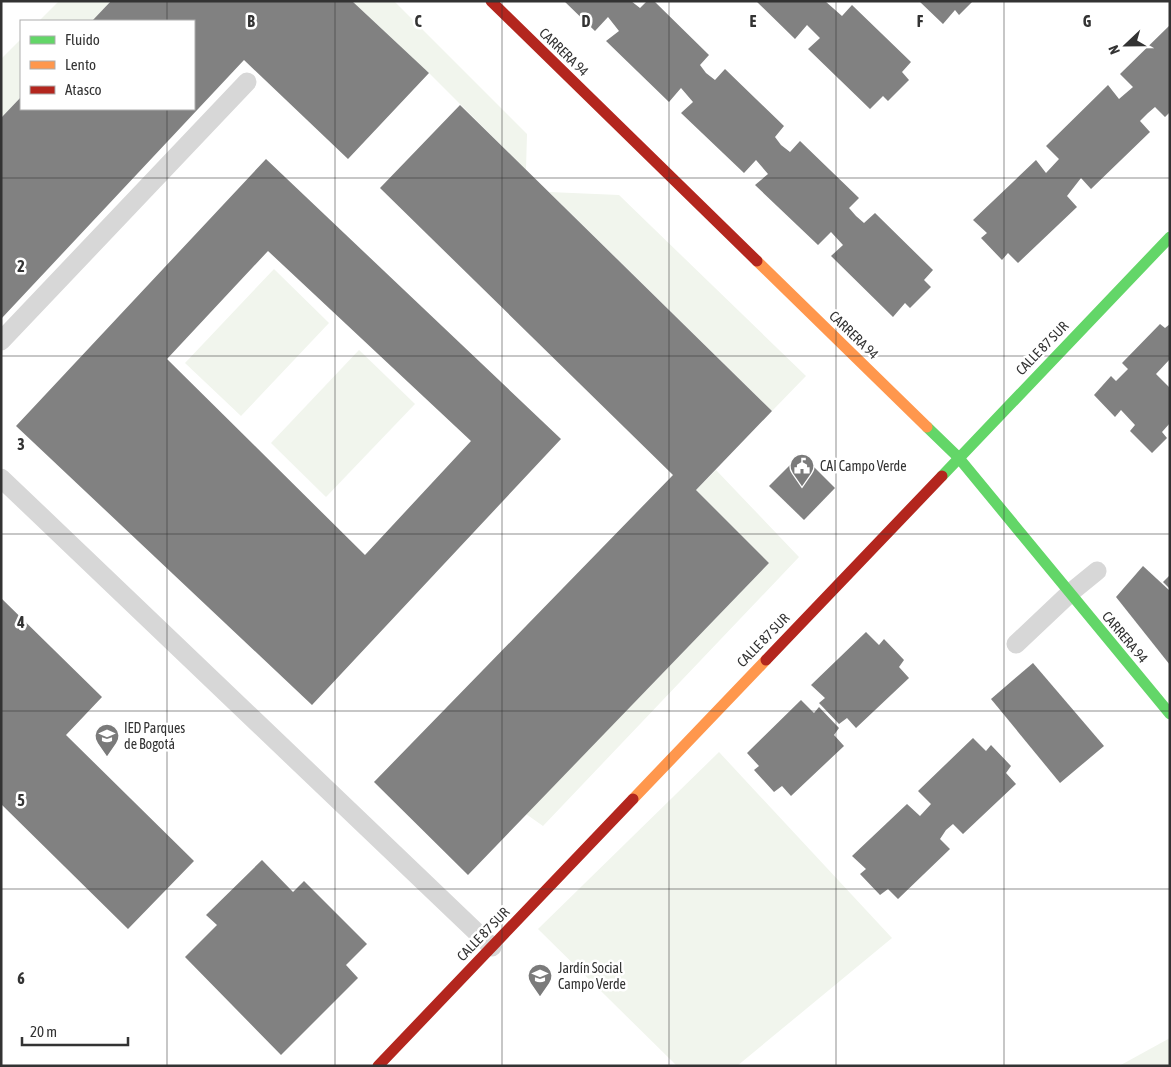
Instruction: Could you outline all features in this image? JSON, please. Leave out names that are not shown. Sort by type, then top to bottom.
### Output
[{"type":"street","name":"CARRERA 94","points":[[491,1],[958,457],[1170,714]]},
{"type":"street","name":"CALLE 87 SUR","points":[[378,1066],[1170,237]]},
{"type":"lane","points":[[1,341],[248,82]]},
{"type":"lane","points":[[1,478],[492,946]]},
{"type":"lane","points":[[1016,644],[1070,593],[1097,571]]},
{"type":"shaded area","points":[[59,1],[111,1],[93,20],[40,20]]},
{"type":"shaded area","points":[[352,1],[394,1],[527,134],[526,170],[429,73]]},
{"type":"shaded area","points":[[20,40],[20,98],[1,118],[1,59]]},
{"type":"shaded area","points":[[549,192],[619,195],[806,376],[772,411]]},
{"type":"shaded area","points":[[274,269],[329,323],[241,416],[185,363]]},
{"type":"shaded area","points":[[359,350],[415,404],[326,497],[271,443]]},
{"type":"shaded area","points":[[716,470],[799,557],[543,826],[526,814],[769,563],[696,490]]},
{"type":"shaded area","points":[[719,752],[892,938],[737,1066],[677,1066],[538,929]]},
{"type":"shaded area","points":[[1170,1038],[1170,1066],[1119,1066]]},
{"type":"building","points":[[111,1],[352,1],[429,73],[348,159],[244,60],[1,319],[1,118],[20,98],[20,110],[195,110],[195,20],[93,20]]},
{"type":"building","points":[[564,1],[631,1],[640,8],[647,1],[654,1],[709,55],[700,65],[706,73],[715,80],[725,69],[784,126],[775,137],[781,145],[790,152],[800,141],[859,198],[849,208],[856,216],[864,223],[875,213],[933,270],[924,280],[931,287],[910,308],[905,303],[893,317],[831,256],[843,245],[831,232],[818,245],[755,185],[768,174],[756,160],[744,173],[681,113],[693,102],[681,88],[669,102],[606,41],[619,31],[608,17],[595,31]]},
{"type":"building","points":[[756,1],[825,1],[842,16],[852,5],[911,62],[902,72],[909,80],[888,101],[883,96],[870,109],[808,49],[820,38],[807,25],[795,39]]},
{"type":"building","points":[[919,1],[973,1],[959,15],[955,10],[943,24]]},
{"type":"building","points":[[1170,25],[1170,112],[1165,117],[1155,107],[1148,113],[1140,121],[1150,132],[1091,189],[1081,178],[1067,196],[1077,207],[1018,263],[1008,253],[1002,260],[981,238],[987,233],[973,220],[1036,160],[1046,173],[1059,159],[1046,146],[1108,85],[1119,99],[1133,87],[1120,74]]},
{"type":"building","points":[[460,105],[772,411],[696,490],[769,563],[468,875],[374,782],[673,475],[380,188]]},
{"type":"building","points":[[266,159],[561,439],[312,705],[16,426]],"holes":[[[268,251],[471,441],[365,555],[167,359]]]},
{"type":"building","points":[[1160,324],[1165,328],[1170,324],[1170,359],[1156,374],[1170,388],[1170,423],[1162,432],[1167,438],[1152,453],[1130,431],[1135,425],[1121,410],[1115,417],[1094,395],[1111,376],[1116,381],[1128,369],[1122,363]]},
{"type":"building","name":"CAI Campo Verde","points":[[801,454],[835,488],[804,520],[769,486]]},
{"type":"building","points":[[1143,566],[1170,591],[1170,665],[1116,597]]},
{"type":"building","points":[[1170,575],[1170,589],[1163,582]]},
{"type":"building","points":[[1,598],[102,697],[66,735],[194,861],[128,929],[1,804]]},
{"type":"building","points":[[866,632],[879,645],[884,639],[904,660],[899,667],[909,678],[856,728],[847,718],[839,724],[819,703],[825,698],[811,685]]},
{"type":"building","points":[[1033,663],[1104,746],[1060,783],[991,699]]},
{"type":"building","points":[[801,700],[814,713],[819,707],[839,728],[834,735],[844,746],[791,796],[782,786],[774,792],[754,770],[759,766],[747,753]]},
{"type":"building","points":[[973,738],[986,751],[991,745],[1011,766],[1006,773],[1016,784],[963,834],[953,824],[946,830],[940,839],[950,849],[898,899],[888,889],[880,895],[860,874],[866,869],[852,856],[907,804],[920,816],[931,804],[918,791]]},
{"type":"building","points":[[262,860],[293,892],[304,881],[367,944],[346,965],[358,978],[281,1055],[185,957],[217,925],[206,915]]},
{"type":"traffic: fast","points":[[942,476],[1170,237]]},
{"type":"traffic: fast","points":[[927,427],[958,457],[1170,714]]},
{"type":"traffic: slow","points":[[757,261],[927,427]]},
{"type":"traffic: slow","points":[[633,799],[766,660]]},
{"type":"traffic: jam","points":[[491,1],[757,261]]},
{"type":"traffic: jam","points":[[766,660],[942,476]]},
{"type":"traffic: jam","points":[[378,1066],[633,799]]},
{"type":"place","name":"CAI Campo Verde","points":[[802,487]]},
{"type":"place","name":"IED Parques de Bogotá","points":[[107,757]]},
{"type":"place","name":"Jardín Social Campo Verde","points":[[540,997]]}]
